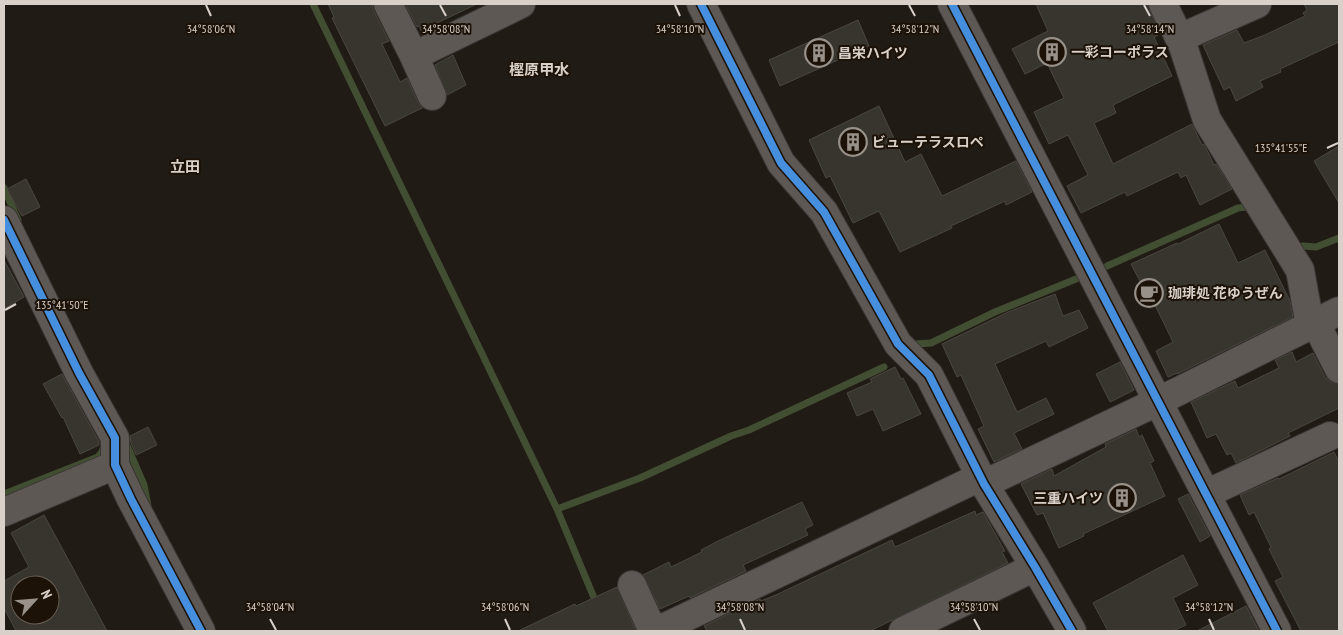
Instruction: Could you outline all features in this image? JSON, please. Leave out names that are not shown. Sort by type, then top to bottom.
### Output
[{"type":"street","points":[[388,4],[432,96]]},
{"type":"street","points":[[414,56],[521,4]]},
{"type":"street","points":[[701,4],[781,163],[824,212],[898,344],[929,375],[982,480],[1072,631]]},
{"type":"street","points":[[952,4],[1277,631]]},
{"type":"street","points":[[1164,4],[1180,38],[1207,120],[1300,270],[1312,324],[1339,369]]},
{"type":"street","points":[[1180,38],[1257,4]]},
{"type":"street","points":[[4,220],[79,373],[115,438],[115,465],[202,631]]},
{"type":"street","points":[[658,631],[982,480],[1158,401],[1339,311]]},
{"type":"street","points":[[1206,494],[1330,436]]},
{"type":"street","points":[[4,512],[115,465]]},
{"type":"street","points":[[903,631],[1035,567]]},
{"type":"street","points":[[632,585],[653,631]]},
{"type":"building","points":[[328,4],[372,4],[389,41],[382,44],[400,82],[407,78],[422,108],[385,126],[332,18],[334,17]]},
{"type":"building","points":[[405,4],[477,4],[437,23],[439,27],[423,34],[419,26],[417,27]]},
{"type":"building","points":[[1036,4],[1148,4],[1155,23],[1152,24],[1158,35],[1154,37],[1172,76],[1113,105],[1116,113],[1094,123],[1113,164],[1192,124],[1214,165],[1216,164],[1232,189],[1200,205],[1186,175],[1181,178],[1178,172],[1127,196],[1125,192],[1081,213],[1067,186],[1088,175],[1068,135],[1049,144],[1034,112],[1064,98],[1047,63],[1025,74],[1012,49],[1048,31]]},
{"type":"building","points":[[1304,4],[1339,4],[1339,42],[1280,69],[1281,72],[1260,81],[1263,87],[1236,101],[1230,87],[1224,90],[1203,45],[1237,30],[1244,43],[1265,35],[1305,16],[1303,13],[1307,10]]},
{"type":"building","name":"昌栄ハイツ","points":[[858,20],[869,46],[780,86],[769,60]]},
{"type":"building","points":[[453,55],[466,85],[447,95],[435,65]]},
{"type":"building","points":[[879,106],[905,162],[921,154],[942,196],[1016,161],[1032,192],[1006,205],[1005,201],[900,252],[879,211],[853,223],[830,176],[826,178],[809,140]]},
{"type":"building","points":[[1339,146],[1339,203],[1314,161]]},
{"type":"building","points":[[26,179],[40,207],[22,216],[7,189]]},
{"type":"building","points":[[1219,224],[1238,263],[1265,250],[1290,301],[1293,317],[1168,377],[1156,351],[1173,342],[1154,303],[1152,304],[1131,264]]},
{"type":"building","points":[[4,260],[24,297],[4,309]]},
{"type":"building","points":[[1055,294],[1063,316],[1079,310],[1088,328],[1049,347],[1046,341],[995,364],[1017,412],[1046,398],[1054,414],[1014,433],[1022,449],[994,462],[978,429],[984,426],[961,375],[957,377],[942,344],[1008,312]]},
{"type":"building","points":[[1292,352],[1296,362],[1313,353],[1325,377],[1331,382],[1339,384],[1339,408],[1288,433],[1290,436],[1236,463],[1231,453],[1227,455],[1216,434],[1207,438],[1191,402],[1235,381],[1238,388],[1279,368],[1275,360]]},
{"type":"building","points":[[1120,362],[1134,390],[1110,402],[1096,374]]},
{"type":"building","points":[[895,367],[901,379],[903,378],[921,414],[883,431],[873,409],[857,416],[847,393],[872,382],[870,379]]},
{"type":"building","points":[[62,374],[99,442],[99,445],[80,454],[63,417],[43,384]]},
{"type":"building","points":[[148,427],[157,445],[136,455],[130,436]]},
{"type":"building","points":[[1136,429],[1139,437],[1142,435],[1154,461],[1150,463],[1165,496],[1083,534],[1084,536],[1059,548],[1043,513],[1037,515],[1021,484],[1052,469],[1054,476],[1106,447],[1105,444]]},
{"type":"building","points":[[1334,452],[1339,462],[1339,631],[1301,631],[1275,581],[1283,577],[1269,549],[1271,547],[1254,512],[1249,515],[1240,495],[1279,479]]},
{"type":"building","points":[[1188,494],[1210,536],[1200,542],[1178,499]]},
{"type":"building","points":[[802,502],[813,525],[805,529],[808,535],[743,565],[746,571],[690,598],[689,596],[660,609],[643,575],[669,562],[671,567],[702,552],[701,550],[716,542]]},
{"type":"building","points":[[975,511],[976,515],[983,512],[1005,551],[1002,552],[1008,563],[870,631],[707,631],[704,626],[760,599],[761,601],[778,594],[892,540],[895,547]]},
{"type":"building","points":[[44,515],[107,631],[16,631],[13,625],[60,625],[60,575],[15,575],[29,567],[11,533]]},
{"type":"building","points":[[1183,555],[1198,585],[1173,598],[1186,625],[1173,631],[1108,631],[1093,603]]},
{"type":"building","points":[[10,578],[10,620],[4,608],[4,581]]},
{"type":"building","points":[[617,587],[636,631],[518,631],[575,604],[576,606]]},
{"type":"building","points":[[1246,606],[1259,631],[1197,631]]},
{"type":"waterway","points":[[313,4],[557,509],[597,605]]},
{"type":"waterway","points":[[4,188],[18,220]]},
{"type":"waterway","points":[[1107,266],[1238,208],[1248,207]]},
{"type":"waterway","points":[[1303,246],[1316,247],[1339,238]]},
{"type":"waterway","points":[[915,344],[931,343],[995,312],[1076,279]]},
{"type":"waterway","points":[[557,509],[640,478],[884,367]]},
{"type":"waterway","points":[[125,441],[144,485],[148,506]]},
{"type":"waterway","points":[[4,494],[98,457],[104,445]]},
{"type":"cycle path","points":[[701,4],[781,163],[824,212],[898,344],[929,375],[984,484],[1072,631]]},
{"type":"cycle path","points":[[952,4],[1277,631]]},
{"type":"cycle path","points":[[4,220],[79,373],[115,438],[115,465],[131,499],[201,631]]},
{"type":"place","name":"一彩コーポラス","points":[[1052,52]]},
{"type":"place","name":"昌栄ハイツ","points":[[819,53]]},
{"type":"place","name":"ビューテラスロペ","points":[[853,142]]},
{"type":"place","name":"珈琲処 花ゆうぜん","points":[[1149,293]]},
{"type":"place","name":"三重ハイツ","points":[[1122,498]]},
{"type":"district","name":"樫原甲水","points":[[539,69]]},
{"type":"district","name":"立田","points":[[185,166]]}]
